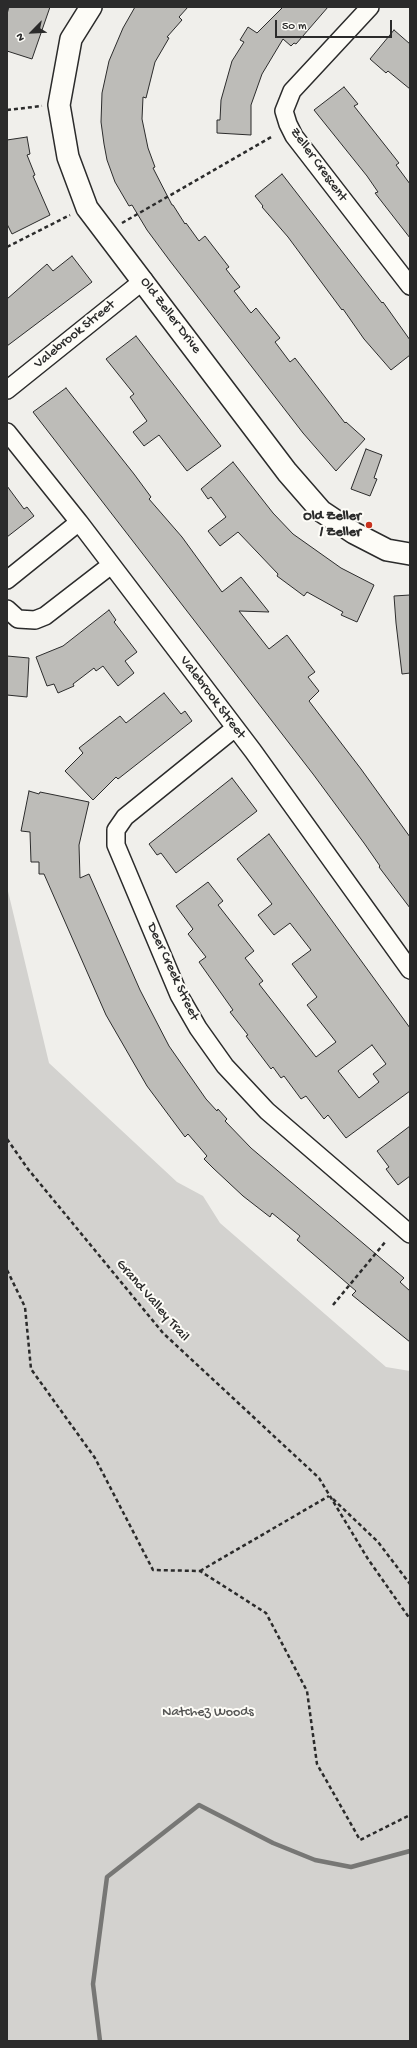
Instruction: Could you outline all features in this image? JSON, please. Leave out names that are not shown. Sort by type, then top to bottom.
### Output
[{"type":"street","name":"Old Zeller Drive","points":[[91,7],[71,39],[59,105],[68,157],[87,208],[105,233],[144,280],[287,472],[320,511],[354,533],[387,550],[410,554]]},
{"type":"street","name":"Zeller Crescent","points":[[370,7],[292,91],[284,111],[294,136],[410,286]]},
{"type":"street","name":"Valebrook Street","points":[[7,390],[144,280]]},
{"type":"street","name":"Valebrook Street","points":[[7,432],[79,522],[235,728],[410,970]]},
{"type":"street","points":[[7,580],[79,522]]},
{"type":"street","points":[[7,609],[18,620],[35,620],[44,616],[111,565]]},
{"type":"street","name":"Deer Creek Street","points":[[235,728],[125,817],[116,830],[116,846],[179,995],[198,1028],[225,1066],[267,1111],[407,1227]]},
{"type":"path","points":[[7,110],[43,106]]},
{"type":"path","points":[[121,224],[273,136]]},
{"type":"path","points":[[7,247],[78,211],[87,208]]},
{"type":"path","name":"Grand Valley Trail","points":[[7,1139],[28,1169],[163,1333],[319,1478],[329,1496]]},
{"type":"path","points":[[333,1305],[386,1241]]},
{"type":"path","points":[[7,1270],[25,1307],[31,1369],[95,1458],[153,1570],[200,1571],[266,1613],[307,1691],[317,1764],[360,1840],[410,1815]]},
{"type":"path","points":[[200,1571],[329,1496]]},
{"type":"path","points":[[329,1496],[378,1542],[410,1584]]},
{"type":"path","points":[[329,1496],[368,1558],[410,1619]]},
{"type":"green space","name":"Natchez Woods","points":[[7,887],[49,1063],[177,1182],[203,1196],[220,1223],[386,1367],[410,1371],[410,2041],[7,2041]]},
{"type":"building","points":[[9,7],[50,7],[32,59],[7,51],[7,14]]},
{"type":"building","points":[[135,7],[188,7],[179,17],[182,20],[167,37],[169,38],[155,62],[146,98],[143,97],[142,119],[148,148],[155,167],[153,168],[172,205],[185,224],[186,223],[199,241],[205,236],[229,267],[226,269],[240,287],[234,291],[251,313],[256,308],[280,338],[275,342],[290,362],[295,358],[345,423],[346,422],[365,439],[336,471],[303,433],[170,261],[147,230],[132,205],[129,206],[115,182],[107,160],[104,144],[101,122],[102,93],[109,61],[123,28]]},
{"type":"building","points":[[283,7],[328,7],[296,44],[294,43],[291,46],[283,39],[262,74],[251,105],[251,135],[217,133],[217,120],[220,120],[221,100],[232,61],[244,42],[240,40],[248,27],[257,33]]},
{"type":"building","points":[[394,30],[410,44],[410,89],[388,71],[386,73],[370,59]]},
{"type":"building","points":[[344,87],[358,104],[354,106],[399,163],[396,165],[410,184],[410,238],[375,193],[378,192],[367,176],[314,110]]},
{"type":"building","points":[[27,137],[30,154],[27,155],[35,175],[33,176],[50,215],[12,234],[7,224],[7,140]]},
{"type":"building","points":[[282,174],[382,303],[383,302],[410,340],[410,355],[391,370],[364,339],[343,309],[342,310],[288,237],[262,207],[263,206],[255,196]]},
{"type":"building","points":[[72,256],[92,282],[7,346],[7,299],[47,264],[53,271]]},
{"type":"building","points":[[136,336],[221,446],[187,471],[159,435],[144,446],[133,432],[147,421],[130,397],[134,394],[106,359]]},
{"type":"building","points":[[66,388],[134,474],[151,497],[149,499],[182,537],[222,592],[241,577],[269,612],[239,611],[269,649],[287,635],[315,672],[308,677],[319,691],[309,701],[361,769],[410,837],[410,908],[313,774],[33,412]]},
{"type":"building","points":[[366,449],[382,455],[374,478],[377,479],[370,496],[351,489]]},
{"type":"building","points":[[233,462],[273,513],[293,534],[341,568],[374,585],[357,622],[341,615],[343,612],[307,592],[304,596],[277,576],[278,574],[238,532],[220,546],[208,531],[226,517],[211,497],[208,499],[201,489]]},
{"type":"building","points":[[7,486],[24,509],[27,507],[34,516],[7,537]]},
{"type":"building","points":[[410,595],[410,673],[402,674],[394,596]]},
{"type":"building","points":[[109,610],[116,620],[114,622],[137,652],[125,661],[134,673],[118,686],[103,666],[96,671],[94,668],[73,684],[74,686],[58,693],[54,684],[47,686],[36,657],[63,646]]},
{"type":"building","points":[[7,656],[29,658],[27,697],[7,695]]},
{"type":"building","points":[[164,693],[181,714],[185,711],[192,721],[118,779],[116,777],[93,800],[65,771],[83,753],[79,748],[120,716],[126,723]]},
{"type":"building","points":[[232,778],[257,811],[176,873],[161,853],[157,855],[149,844]]},
{"type":"building","points":[[29,791],[89,802],[79,845],[80,878],[89,874],[140,990],[169,1046],[206,1099],[217,1111],[218,1109],[227,1119],[225,1121],[251,1148],[404,1278],[400,1282],[410,1291],[410,1342],[352,1295],[356,1291],[297,1240],[300,1236],[272,1213],[270,1217],[243,1196],[213,1168],[204,1159],[207,1156],[188,1134],[185,1137],[147,1086],[106,1015],[44,874],[39,874],[39,862],[31,862],[30,832],[21,831]]},
{"type":"building","points":[[269,834],[410,1028],[410,1091],[346,1138],[328,1115],[324,1119],[306,1096],[301,1099],[284,1076],[281,1078],[273,1067],[271,1069],[246,1036],[248,1035],[230,1012],[233,1010],[199,962],[206,957],[188,934],[193,929],[176,906],[208,882],[223,901],[218,905],[254,951],[245,958],[263,981],[259,984],[316,1057],[336,1042],[307,1005],[317,997],[292,964],[311,950],[290,923],[274,935],[258,915],[272,904],[237,859]],"holes":[[[372,1045],[386,1064],[373,1074],[379,1082],[359,1098],[338,1071]]]},
{"type":"building","points":[[410,1126],[410,1176],[398,1185],[386,1169],[389,1167],[377,1151]]},
{"type":"waterway","points":[[100,2041],[93,1984],[107,1877],[199,1805],[273,1843],[315,1860],[351,1867],[410,1851]]},
{"type":"place","name":"Old Zeller / Zeller","points":[[369,525]]}]
